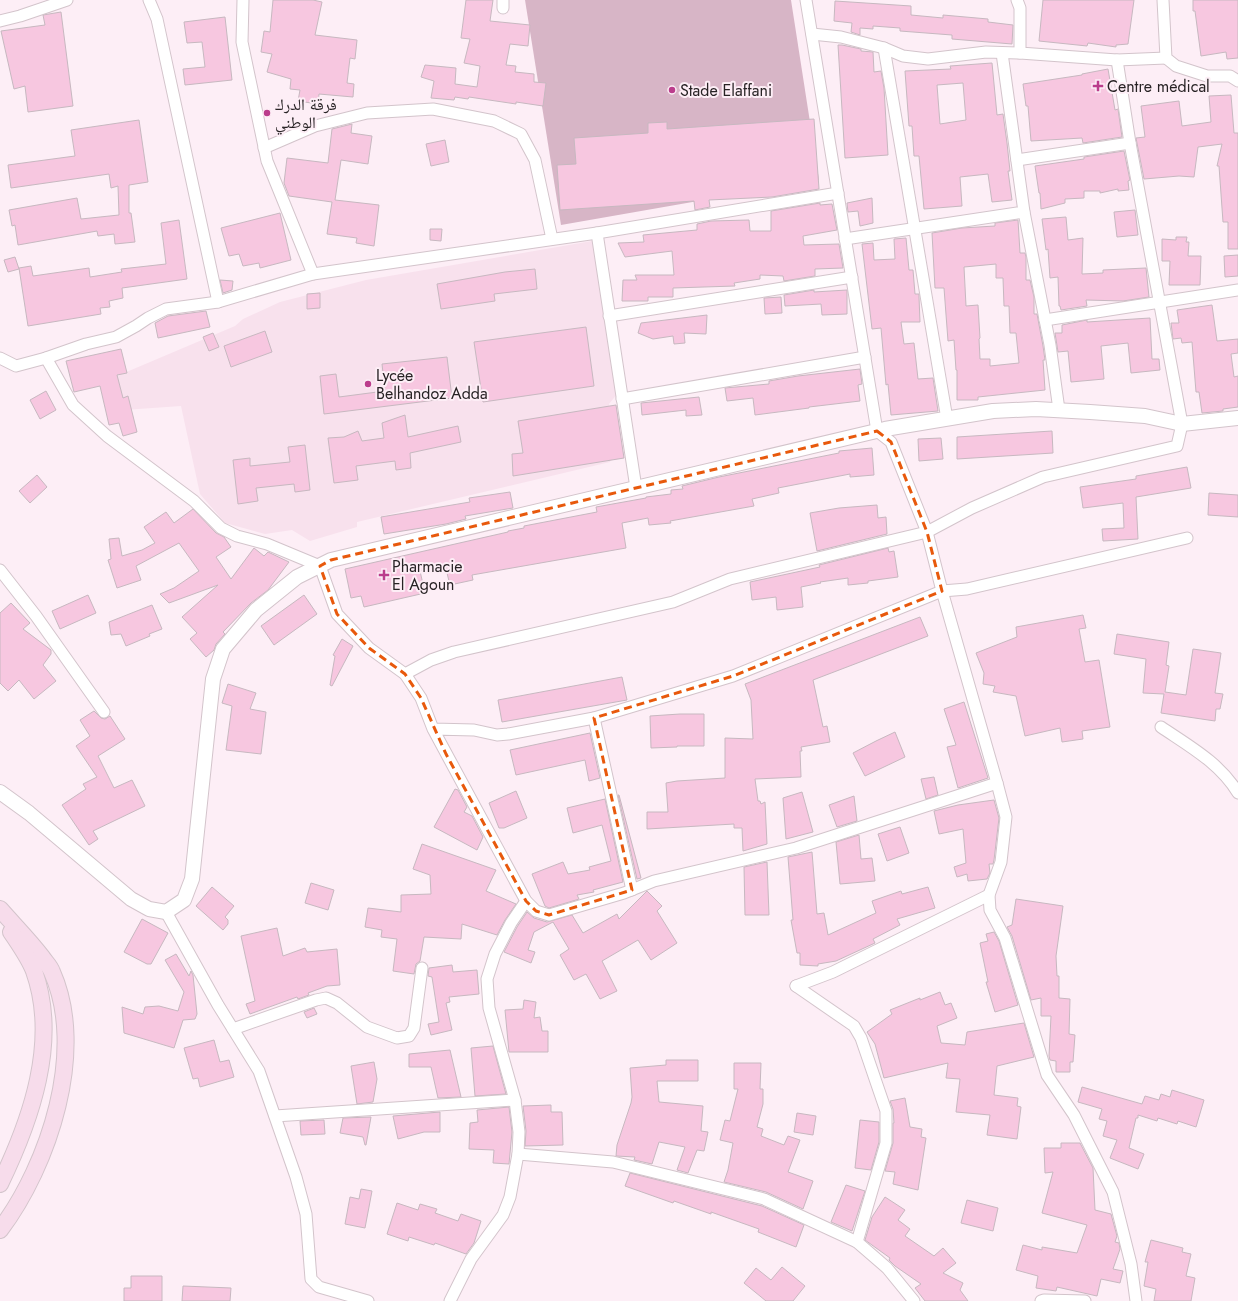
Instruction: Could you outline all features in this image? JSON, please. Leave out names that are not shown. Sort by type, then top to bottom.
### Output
[{"type":"main road","points":[[0,909],[52,970],[64,1008],[66,1035],[65,1062],[61,1093],[51,1129],[27,1187],[11,1215],[0,1230]]},
{"type":"main road","points":[[0,913],[33,969],[44,1010],[41,1062],[30,1111],[21,1137],[0,1184]]},
{"type":"street","points":[[0,20],[20,16],[67,0]]},
{"type":"street","points":[[149,0],[157,18],[218,302]]},
{"type":"street","points":[[243,0],[242,42],[267,161],[313,274]]},
{"type":"street","points":[[806,0],[877,431],[891,442],[927,532],[942,591],[1006,817],[1000,862],[989,895],[990,910],[1005,938],[1047,1075],[1074,1115],[1112,1192],[1131,1264],[1136,1301]]},
{"type":"street","points":[[1017,0],[1020,8],[1020,53]]},
{"type":"street","points":[[1163,0],[1166,58]]},
{"type":"street","points":[[812,34],[841,37],[884,48],[903,56],[928,59],[986,52],[1117,60],[1166,58],[1176,66],[1207,76],[1230,76],[1238,81]]},
{"type":"street","points":[[884,48],[947,419]]},
{"type":"street","points":[[1002,52],[1024,212],[1050,345],[1059,410]]},
{"type":"street","points":[[405,674],[431,660],[454,652],[673,602],[730,579],[927,532],[972,508],[1043,477],[1177,446],[1182,424],[1130,143],[1117,60]]},
{"type":"street","points":[[264,148],[315,126],[367,113],[433,109],[494,121],[521,134],[535,160],[552,240]]},
{"type":"street","points":[[1017,160],[1130,143]]},
{"type":"street","points":[[0,358],[16,366],[46,358],[86,344],[116,337],[166,309],[218,302],[313,274],[552,240],[838,193]]},
{"type":"street","points":[[845,239],[1024,212]]},
{"type":"street","points":[[596,233],[636,488]]},
{"type":"street","points":[[609,316],[852,277]]},
{"type":"street","points":[[1045,320],[1238,290]]},
{"type":"street","points":[[622,399],[865,357]]},
{"type":"street","points":[[46,358],[73,405],[107,436],[194,501],[221,528],[237,536],[267,544],[320,566],[337,614],[369,648],[405,674],[421,698],[433,729],[526,902],[536,911],[549,915],[632,890],[654,881],[796,848],[997,783]]},
{"type":"street","points":[[0,792],[29,813],[131,899],[149,909],[166,912],[184,900],[192,879],[213,679],[224,649],[256,610],[296,577],[331,560],[877,431],[993,411],[1036,409],[1059,410],[1145,416],[1182,424],[1238,418]]},
{"type":"street","points":[[433,729],[474,730],[497,735],[594,718],[733,676],[942,591],[967,589],[1187,538]]},
{"type":"street","points":[[0,570],[36,616],[104,712]]},
{"type":"street","points":[[594,718],[632,890]]},
{"type":"street","points":[[1161,727],[1206,757],[1231,781],[1238,793]]},
{"type":"street","points":[[857,1242],[886,1143],[886,1111],[861,1038],[854,1026],[796,986],[833,972],[989,895]]},
{"type":"street","points":[[450,1301],[471,1259],[503,1215],[510,1197],[518,1154],[519,1132],[514,1100],[489,1008],[487,979],[495,954],[511,923],[526,902]]},
{"type":"street","points":[[166,912],[233,1029],[259,1070],[296,1177],[306,1214],[311,1279],[319,1287],[367,1301]]},
{"type":"street","points":[[233,1029],[316,1000],[326,998],[336,1003],[367,1027],[397,1038],[409,1036],[414,1028],[422,968]]},
{"type":"street","points":[[275,1116],[514,1100]]},
{"type":"street","points":[[518,1154],[613,1162],[764,1199],[857,1242],[887,1268],[914,1301]]},
{"type":"street","points":[[1041,1301],[1085,1301]]},
{"type":"highlighted area","points":[[877,431],[891,442],[927,532],[942,591],[733,676],[594,718],[632,890],[549,915],[536,911],[526,901],[446,754],[421,698],[405,674],[369,648],[337,614],[320,566],[331,560]]},
{"type":"shaded area","name":"Stade Elaffani","points":[[525,0],[791,0],[819,180],[561,225]]},
{"type":"shaded area","name":"Lycée Belhandoz Adda","points":[[592,241],[618,393],[609,404],[620,455],[611,457],[610,462],[357,522],[357,527],[310,541],[292,530],[265,534],[225,523],[200,494],[181,406],[124,410],[117,376],[235,326],[243,319],[280,302],[366,280]]},
{"type":"building","points":[[273,0],[313,0],[322,2],[315,35],[357,40],[355,59],[350,58],[347,83],[354,84],[353,97],[319,94],[318,104],[298,101],[300,90],[290,89],[291,79],[267,72],[272,54],[261,52],[264,31],[270,32]]},
{"type":"building","points":[[466,0],[493,0],[490,21],[530,25],[528,46],[510,44],[506,65],[516,66],[515,72],[534,74],[534,82],[546,83],[543,106],[516,102],[516,104],[469,97],[468,99],[455,97],[454,100],[431,98],[434,81],[421,77],[425,65],[456,68],[455,84],[477,87],[480,66],[464,63],[470,39],[461,38]]},
{"type":"building","points":[[1043,0],[1134,0],[1128,44],[1116,45],[1116,47],[1088,43],[1087,46],[1039,41]]},
{"type":"building","points":[[1193,0],[1238,0],[1238,58],[1227,59],[1226,52],[1201,56],[1195,11],[1193,11]]},
{"type":"building","points":[[835,1],[911,6],[911,15],[943,18],[943,15],[988,19],[988,22],[1013,25],[1012,44],[952,39],[952,35],[900,31],[900,28],[873,26],[873,29],[860,28],[860,35],[851,32],[852,23],[834,21]]},
{"type":"building","points":[[61,12],[73,106],[28,112],[25,86],[14,89],[1,31],[45,25],[43,15]]},
{"type":"building","points":[[225,17],[232,80],[185,85],[183,69],[205,67],[202,42],[187,43],[184,22]]},
{"type":"building","points":[[838,45],[861,49],[861,51],[873,52],[874,72],[881,71],[884,88],[888,155],[845,158]]},
{"type":"building","points":[[992,63],[997,115],[1003,114],[1012,200],[992,202],[988,174],[960,177],[962,206],[924,209],[919,156],[914,156],[912,126],[909,126],[905,71],[951,69],[950,66]],"holes":[[[963,83],[966,120],[940,124],[937,85]]]},
{"type":"building","points":[[1108,69],[1115,110],[1118,109],[1122,137],[1083,143],[1082,138],[1031,141],[1028,106],[1026,106],[1023,84],[1082,75]]},
{"type":"building","points":[[1231,95],[1234,133],[1238,133],[1238,249],[1228,249],[1228,222],[1223,222],[1219,166],[1217,166],[1222,144],[1198,147],[1194,177],[1179,176],[1144,179],[1136,138],[1145,137],[1141,106],[1179,101],[1182,126],[1211,122],[1209,96]]},
{"type":"building","points":[[814,119],[819,189],[772,197],[709,200],[710,207],[695,210],[694,201],[560,210],[557,165],[576,164],[574,138],[648,133],[648,123],[667,122],[667,129]]},
{"type":"building","points":[[139,120],[148,182],[129,185],[129,213],[131,213],[135,242],[115,244],[114,234],[98,236],[97,231],[18,245],[15,225],[12,226],[9,210],[77,198],[81,219],[119,215],[118,186],[111,188],[109,174],[11,188],[8,165],[75,156],[71,130]]},
{"type":"building","points":[[352,124],[351,133],[372,136],[368,164],[341,160],[335,200],[379,205],[374,246],[356,243],[357,238],[327,234],[332,202],[289,196],[284,183],[287,158],[328,163],[332,129]]},
{"type":"building","points":[[445,140],[449,162],[431,166],[426,144]]},
{"type":"building","points":[[1124,151],[1130,180],[1128,181],[1129,190],[1118,191],[1118,189],[1100,193],[1100,191],[1084,191],[1084,198],[1065,199],[1065,203],[1041,209],[1040,193],[1035,166],[1084,159],[1084,157]]},
{"type":"building","points":[[872,198],[873,223],[860,226],[858,211],[848,212],[847,203]]},
{"type":"building","points":[[820,203],[820,205],[832,204],[837,230],[803,236],[804,245],[839,244],[843,268],[815,269],[815,276],[784,281],[783,276],[760,275],[760,279],[734,283],[735,286],[673,288],[673,297],[648,297],[648,301],[622,301],[623,280],[637,280],[635,275],[674,275],[672,251],[625,257],[618,243],[644,242],[643,235],[697,230],[697,224],[711,221],[749,220],[750,231],[771,231],[771,211]]},
{"type":"building","points":[[1135,210],[1138,235],[1117,237],[1114,212]]},
{"type":"building","points":[[280,213],[291,260],[260,268],[259,263],[243,266],[239,254],[229,256],[221,228]]},
{"type":"building","points":[[1066,217],[1068,240],[1083,238],[1082,274],[1103,273],[1103,270],[1146,268],[1149,297],[1123,301],[1086,300],[1087,306],[1061,310],[1059,306],[1058,277],[1050,278],[1048,249],[1046,250],[1042,219]]},
{"type":"building","points":[[179,220],[187,279],[122,288],[123,298],[109,301],[110,307],[100,308],[101,314],[28,326],[19,268],[31,266],[33,276],[89,268],[90,277],[122,272],[121,269],[166,264],[161,223]]},
{"type":"building","points":[[1018,220],[1020,253],[1025,253],[1026,257],[1026,280],[1030,280],[1034,297],[1034,314],[1037,314],[1043,346],[1045,360],[1043,360],[1045,390],[978,397],[978,400],[957,400],[957,370],[954,340],[948,341],[944,288],[935,288],[932,233],[962,228],[995,226],[995,223]],"holes":[[[996,264],[996,278],[1003,278],[1004,306],[1009,306],[1010,333],[1016,333],[1019,363],[990,366],[990,359],[980,359],[978,305],[966,306],[964,267]]]},
{"type":"building","points":[[430,229],[442,229],[441,241],[430,240]]},
{"type":"building","points":[[1176,237],[1187,237],[1186,242],[1189,242],[1188,256],[1201,256],[1200,285],[1169,285],[1170,261],[1162,261],[1162,239],[1176,240]]},
{"type":"building","points":[[906,238],[909,270],[913,270],[915,294],[919,294],[920,322],[901,322],[904,344],[914,343],[918,379],[933,378],[938,411],[891,415],[888,384],[886,385],[881,328],[872,329],[862,244],[873,243],[874,260],[895,259],[894,239]]},
{"type":"building","points":[[1238,255],[1238,276],[1225,277],[1224,256]]},
{"type":"building","points":[[15,257],[19,269],[8,272],[4,260]]},
{"type":"building","points":[[535,269],[537,289],[494,294],[495,301],[441,309],[437,284],[505,272]]},
{"type":"building","points":[[220,280],[233,281],[232,290],[223,293]]},
{"type":"building","points":[[814,290],[814,292],[847,290],[847,314],[822,315],[821,304],[785,306],[784,295]]},
{"type":"building","points":[[320,293],[320,308],[307,309],[307,294]]},
{"type":"building","points":[[781,297],[782,313],[765,314],[764,298]]},
{"type":"building","points":[[1212,305],[1217,341],[1238,339],[1238,353],[1231,354],[1234,377],[1238,376],[1238,407],[1223,409],[1223,411],[1202,413],[1199,392],[1196,392],[1192,342],[1182,343],[1181,338],[1173,339],[1171,323],[1179,323],[1177,310]]},
{"type":"building","points":[[206,311],[210,327],[158,338],[155,323],[168,316]]},
{"type":"building","points":[[707,315],[706,334],[684,333],[685,343],[674,344],[673,336],[653,339],[638,333],[641,323]]},
{"type":"building","points":[[1150,318],[1152,359],[1159,359],[1160,370],[1131,373],[1128,343],[1101,346],[1104,379],[1071,382],[1068,351],[1058,352],[1055,333],[1062,333],[1062,325],[1087,320],[1087,322]]},
{"type":"building","points":[[586,327],[594,386],[483,402],[474,342]]},
{"type":"building","points":[[265,331],[272,352],[231,367],[224,346]]},
{"type":"building","points":[[213,333],[219,347],[209,351],[203,337]]},
{"type":"building","points":[[121,349],[127,373],[117,375],[123,398],[128,396],[137,432],[123,436],[119,423],[109,425],[100,386],[74,392],[66,361]]},
{"type":"building","points":[[447,357],[452,398],[324,414],[320,376],[336,374],[339,397],[385,391],[382,364]]},
{"type":"building","points":[[860,369],[862,384],[858,385],[860,401],[755,415],[753,398],[727,401],[725,388],[769,384],[769,381],[798,376]]},
{"type":"building","points":[[46,391],[56,410],[40,419],[30,400]]},
{"type":"building","points":[[699,397],[702,415],[686,416],[686,410],[642,415],[641,403]]},
{"type":"building","points":[[616,405],[624,458],[513,476],[512,454],[523,453],[518,421]]},
{"type":"building","points":[[405,415],[408,437],[458,426],[461,442],[410,453],[411,468],[396,470],[395,461],[356,466],[358,480],[334,483],[328,438],[344,437],[358,431],[362,441],[384,438],[382,423]]},
{"type":"building","points":[[1052,431],[1053,453],[957,459],[957,437]]},
{"type":"building","points":[[941,438],[943,459],[919,461],[918,439]]},
{"type":"building","points":[[305,445],[310,490],[295,492],[294,484],[256,488],[258,501],[238,504],[233,460],[250,458],[250,466],[290,462],[288,447]]},
{"type":"building","points":[[872,448],[874,475],[850,477],[850,474],[778,488],[779,493],[752,499],[754,506],[670,521],[671,523],[649,525],[648,518],[622,523],[626,548],[472,575],[473,580],[450,585],[445,565],[420,571],[425,593],[364,607],[361,596],[351,598],[345,569],[508,532],[524,528],[524,526],[597,512],[596,507],[646,497],[671,494],[671,490],[683,489],[682,486],[719,477],[839,453],[839,451]]},
{"type":"building","points":[[1187,467],[1191,488],[1136,497],[1138,539],[1103,541],[1102,529],[1124,528],[1123,503],[1083,508],[1080,487],[1136,479],[1136,476]]},
{"type":"building","points":[[37,475],[47,487],[30,503],[19,491]]},
{"type":"building","points":[[510,492],[513,508],[465,516],[466,519],[446,524],[384,534],[381,517],[470,502],[469,498]]},
{"type":"building","points":[[1209,493],[1238,495],[1238,517],[1208,515]]},
{"type":"building","points":[[877,505],[878,518],[886,517],[887,534],[817,551],[810,513],[839,508]]},
{"type":"building","points":[[193,509],[216,533],[224,537],[231,547],[216,557],[231,579],[254,548],[264,556],[268,552],[289,562],[268,590],[251,603],[223,632],[225,634],[216,644],[214,650],[206,657],[190,639],[197,633],[182,617],[218,585],[169,603],[160,594],[174,588],[199,571],[179,543],[136,566],[141,580],[117,588],[108,560],[111,559],[109,539],[119,538],[122,556],[142,550],[155,543],[144,527],[166,512],[174,523]]},
{"type":"building","points":[[888,548],[889,552],[894,551],[898,577],[848,585],[848,578],[820,582],[821,583],[801,587],[803,607],[777,610],[776,597],[752,600],[750,582],[820,567],[819,565]]},
{"type":"building","points":[[88,595],[96,613],[60,629],[52,611]]},
{"type":"building","points":[[304,595],[317,614],[274,645],[261,626]]},
{"type":"building","points":[[11,603],[30,623],[23,629],[51,650],[51,654],[43,665],[56,681],[34,699],[19,680],[8,691],[0,683],[0,613]]},
{"type":"building","points":[[152,605],[162,629],[149,634],[150,636],[126,646],[121,634],[111,635],[109,622]]},
{"type":"building","points":[[1083,615],[1086,628],[1079,629],[1085,662],[1099,660],[1110,727],[1082,731],[1083,739],[1062,742],[1060,728],[1025,736],[1016,696],[993,692],[995,686],[983,684],[984,673],[976,653],[1017,637],[1016,627]]},
{"type":"building","points":[[920,617],[928,636],[813,680],[823,727],[827,726],[830,742],[801,747],[801,777],[755,779],[758,801],[760,801],[761,804],[765,802],[767,844],[743,851],[742,828],[734,828],[734,824],[647,829],[647,812],[668,812],[666,783],[725,778],[725,738],[753,739],[751,700],[745,684]]},
{"type":"building","points":[[1117,634],[1169,642],[1166,665],[1169,666],[1165,692],[1186,695],[1193,649],[1221,653],[1215,693],[1223,694],[1220,709],[1216,709],[1215,721],[1161,713],[1164,694],[1143,693],[1146,659],[1114,654]]},
{"type":"building","points":[[342,639],[353,646],[332,686],[330,685],[335,656],[333,655]]},
{"type":"building","points":[[622,677],[627,700],[502,722],[498,700]]},
{"type":"building","points":[[228,684],[256,693],[250,709],[266,712],[261,754],[226,750],[232,706],[222,703]]},
{"type":"building","points":[[964,702],[988,778],[958,788],[947,747],[956,745],[944,709]]},
{"type":"building","points":[[94,711],[101,718],[105,719],[110,716],[125,739],[98,756],[114,788],[132,780],[145,806],[93,831],[98,839],[89,845],[62,805],[86,789],[83,784],[97,777],[76,746],[90,736],[80,720]]},
{"type":"building","points":[[704,714],[704,746],[651,748],[650,716]]},
{"type":"building","points":[[895,732],[905,757],[865,776],[853,753]]},
{"type":"building","points":[[590,733],[600,778],[589,781],[585,760],[516,775],[510,750]]},
{"type":"building","points":[[934,777],[938,795],[926,799],[921,779]]},
{"type":"building","points":[[455,789],[458,790],[467,807],[464,812],[472,816],[483,837],[477,850],[434,827]]},
{"type":"building","points":[[516,791],[527,818],[504,828],[499,828],[489,803]]},
{"type":"building","points":[[802,792],[813,832],[786,839],[783,798]]},
{"type":"building","points":[[619,795],[641,878],[637,879]]},
{"type":"building","points":[[854,796],[857,821],[837,827],[829,805]]},
{"type":"building","points":[[605,799],[623,882],[593,890],[594,892],[577,895],[579,899],[576,900],[549,908],[545,906],[532,874],[563,862],[568,874],[590,870],[589,867],[611,861],[602,825],[573,833],[567,808]]},
{"type":"building","points":[[994,800],[999,818],[994,860],[993,864],[989,864],[990,873],[987,879],[968,881],[967,874],[957,877],[954,867],[966,863],[963,829],[939,834],[934,811],[958,805]]},
{"type":"building","points":[[900,827],[909,853],[887,861],[878,834]]},
{"type":"building","points":[[859,835],[861,859],[872,858],[875,881],[840,884],[836,842]]},
{"type":"building","points":[[422,844],[496,870],[486,891],[516,904],[497,935],[462,924],[461,939],[424,937],[420,961],[416,964],[414,974],[393,971],[397,939],[381,937],[382,930],[365,927],[368,908],[401,912],[401,895],[431,894],[430,875],[413,869]]},
{"type":"building","points":[[812,852],[817,914],[824,913],[828,935],[876,913],[872,901],[901,891],[902,894],[928,887],[935,908],[897,919],[900,925],[873,939],[875,943],[836,961],[818,964],[818,966],[800,965],[800,953],[797,953],[791,920],[793,920],[788,857]]},
{"type":"building","points":[[767,862],[769,915],[745,915],[744,867]]},
{"type":"building","points":[[311,883],[334,890],[328,910],[305,903]]},
{"type":"building","points":[[212,887],[234,906],[225,917],[228,920],[228,924],[223,930],[196,906]]},
{"type":"building","points":[[647,891],[662,906],[657,911],[677,943],[651,960],[638,940],[602,961],[617,991],[600,999],[586,974],[574,980],[560,955],[569,949],[553,922],[534,932],[528,950],[535,952],[531,963],[504,952],[527,912],[534,918],[547,922],[572,915],[583,933],[617,914],[619,919]]},
{"type":"building","points":[[1016,899],[1063,906],[1056,956],[1057,976],[1059,976],[1059,998],[1070,999],[1069,1034],[1075,1035],[1073,1062],[1070,1062],[1070,1072],[1056,1072],[1056,1061],[1050,1060],[1051,1016],[1041,1016],[1041,998],[1031,1000],[1012,936],[1007,927],[1012,925]]},
{"type":"building","points":[[142,919],[168,933],[151,964],[147,964],[124,952]]},
{"type":"building","points":[[277,928],[283,956],[305,948],[307,952],[337,949],[340,985],[327,986],[308,993],[309,995],[298,999],[297,997],[250,1014],[246,1004],[255,1001],[241,936]]},
{"type":"building","points":[[994,932],[999,941],[1018,1005],[995,1012],[986,982],[988,982],[980,943],[988,941],[986,934]]},
{"type":"building","points":[[176,954],[189,976],[191,971],[193,975],[197,1014],[195,1019],[183,1020],[174,1048],[124,1033],[122,1007],[143,1014],[145,1007],[159,1006],[178,1011],[184,992],[165,960]]},
{"type":"building","points":[[452,965],[453,972],[477,970],[479,994],[449,997],[450,1002],[446,1003],[452,1030],[431,1035],[428,1024],[439,1022],[432,977],[428,976],[429,968]]},
{"type":"building","points":[[940,992],[945,1005],[951,1003],[957,1018],[937,1026],[941,1043],[965,1045],[967,1032],[1024,1023],[1034,1057],[997,1066],[994,1095],[1018,1098],[1017,1106],[1021,1107],[1017,1139],[987,1135],[990,1115],[956,1112],[960,1079],[946,1078],[948,1063],[884,1078],[875,1044],[867,1032],[892,1014],[890,1010]]},
{"type":"building","points":[[524,1000],[536,1002],[534,1018],[540,1017],[542,1031],[548,1031],[548,1052],[509,1052],[505,1010],[523,1009]]},
{"type":"building","points":[[314,1008],[317,1014],[307,1018],[304,1012]]},
{"type":"building","points":[[214,1040],[220,1062],[229,1060],[234,1077],[200,1087],[198,1078],[193,1079],[184,1048]]},
{"type":"building","points":[[493,1046],[506,1094],[475,1096],[471,1048]]},
{"type":"building","points":[[450,1050],[461,1097],[438,1098],[431,1067],[409,1067],[409,1054]]},
{"type":"building","points":[[666,1060],[698,1060],[698,1081],[657,1081],[659,1102],[703,1106],[701,1131],[708,1132],[704,1151],[697,1150],[688,1173],[677,1170],[685,1147],[659,1142],[652,1164],[634,1160],[635,1157],[616,1156],[617,1145],[632,1097],[630,1068],[666,1065]]},
{"type":"building","points":[[374,1062],[377,1079],[373,1102],[357,1104],[351,1066]]},
{"type":"building","points":[[734,1063],[761,1063],[760,1089],[763,1089],[763,1104],[757,1127],[763,1129],[761,1136],[784,1145],[788,1136],[800,1140],[788,1172],[813,1181],[803,1209],[766,1192],[724,1182],[733,1143],[720,1140],[725,1120],[730,1121],[738,1089],[734,1089]]},
{"type":"building","points":[[1082,1087],[1142,1104],[1145,1096],[1159,1100],[1161,1094],[1170,1097],[1172,1090],[1204,1100],[1196,1127],[1178,1121],[1177,1124],[1158,1118],[1157,1121],[1138,1115],[1129,1148],[1144,1154],[1138,1169],[1110,1158],[1117,1140],[1103,1136],[1107,1121],[1099,1119],[1102,1109],[1078,1102]]},
{"type":"building","points":[[905,1098],[910,1127],[922,1129],[921,1137],[926,1138],[918,1190],[893,1184],[895,1172],[885,1171],[893,1143],[893,1109],[890,1101]]},
{"type":"building","points":[[551,1105],[551,1112],[562,1112],[563,1145],[525,1146],[526,1131],[523,1106]]},
{"type":"building","points":[[509,1107],[512,1132],[509,1164],[493,1163],[494,1150],[469,1149],[470,1123],[478,1122],[477,1110]]},
{"type":"building","points":[[440,1112],[440,1132],[424,1132],[398,1139],[393,1116]]},
{"type":"building","points":[[797,1113],[816,1116],[813,1135],[794,1132]]},
{"type":"building","points":[[371,1117],[366,1145],[363,1137],[340,1133],[343,1118]]},
{"type":"building","points":[[324,1120],[325,1134],[301,1135],[300,1121]]},
{"type":"building","points":[[860,1120],[879,1122],[879,1142],[871,1170],[855,1168]]},
{"type":"building","points":[[1061,1143],[1080,1143],[1093,1168],[1095,1210],[1111,1214],[1117,1236],[1115,1242],[1119,1243],[1120,1249],[1113,1269],[1123,1271],[1120,1283],[1101,1279],[1097,1296],[1057,1287],[1056,1291],[1036,1288],[1038,1276],[1016,1270],[1023,1245],[1042,1250],[1042,1247],[1077,1253],[1087,1225],[1042,1213],[1053,1172],[1045,1173],[1044,1148],[1061,1148]]},
{"type":"building","points":[[630,1173],[762,1206],[804,1225],[796,1247],[758,1232],[759,1229],[711,1212],[711,1214],[674,1201],[673,1203],[625,1186]]},
{"type":"building","points":[[846,1185],[865,1191],[852,1231],[831,1222]]},
{"type":"building","points":[[361,1189],[372,1191],[365,1228],[345,1224],[350,1197],[359,1199]]},
{"type":"building","points":[[885,1197],[905,1210],[898,1220],[910,1229],[905,1236],[934,1256],[943,1248],[956,1263],[943,1273],[963,1283],[960,1290],[968,1301],[925,1301],[915,1288],[921,1284],[895,1266],[889,1260],[890,1258],[865,1240],[872,1217]]},
{"type":"building","points":[[967,1200],[998,1208],[993,1231],[961,1223]]},
{"type":"building","points":[[397,1203],[418,1210],[420,1204],[437,1209],[435,1213],[458,1221],[461,1214],[481,1221],[474,1243],[466,1254],[435,1243],[434,1245],[409,1237],[408,1241],[387,1234]]},
{"type":"building","points":[[1151,1240],[1183,1248],[1182,1252],[1191,1254],[1186,1276],[1195,1278],[1191,1301],[1154,1301],[1156,1289],[1144,1286],[1148,1262],[1145,1262]]},
{"type":"building","points":[[782,1267],[805,1286],[793,1301],[766,1301],[744,1283],[756,1268],[771,1280]]},
{"type":"building","points":[[131,1276],[162,1276],[162,1301],[124,1301],[124,1288],[131,1288]]},
{"type":"building","points":[[183,1286],[231,1288],[230,1301],[182,1301]]},
{"type":"place","name":"Centre médical","points":[[1098,86]]},
{"type":"place","name":"Stade Elaffani","points":[[672,90]]},
{"type":"place","name":"فرقة الدرك الوطني","points":[[267,113]]},
{"type":"place","name":"Lycée Belhandoz Adda","points":[[368,384]]},
{"type":"place","name":"Pharmacie El Agoun","points":[[384,575]]}]
